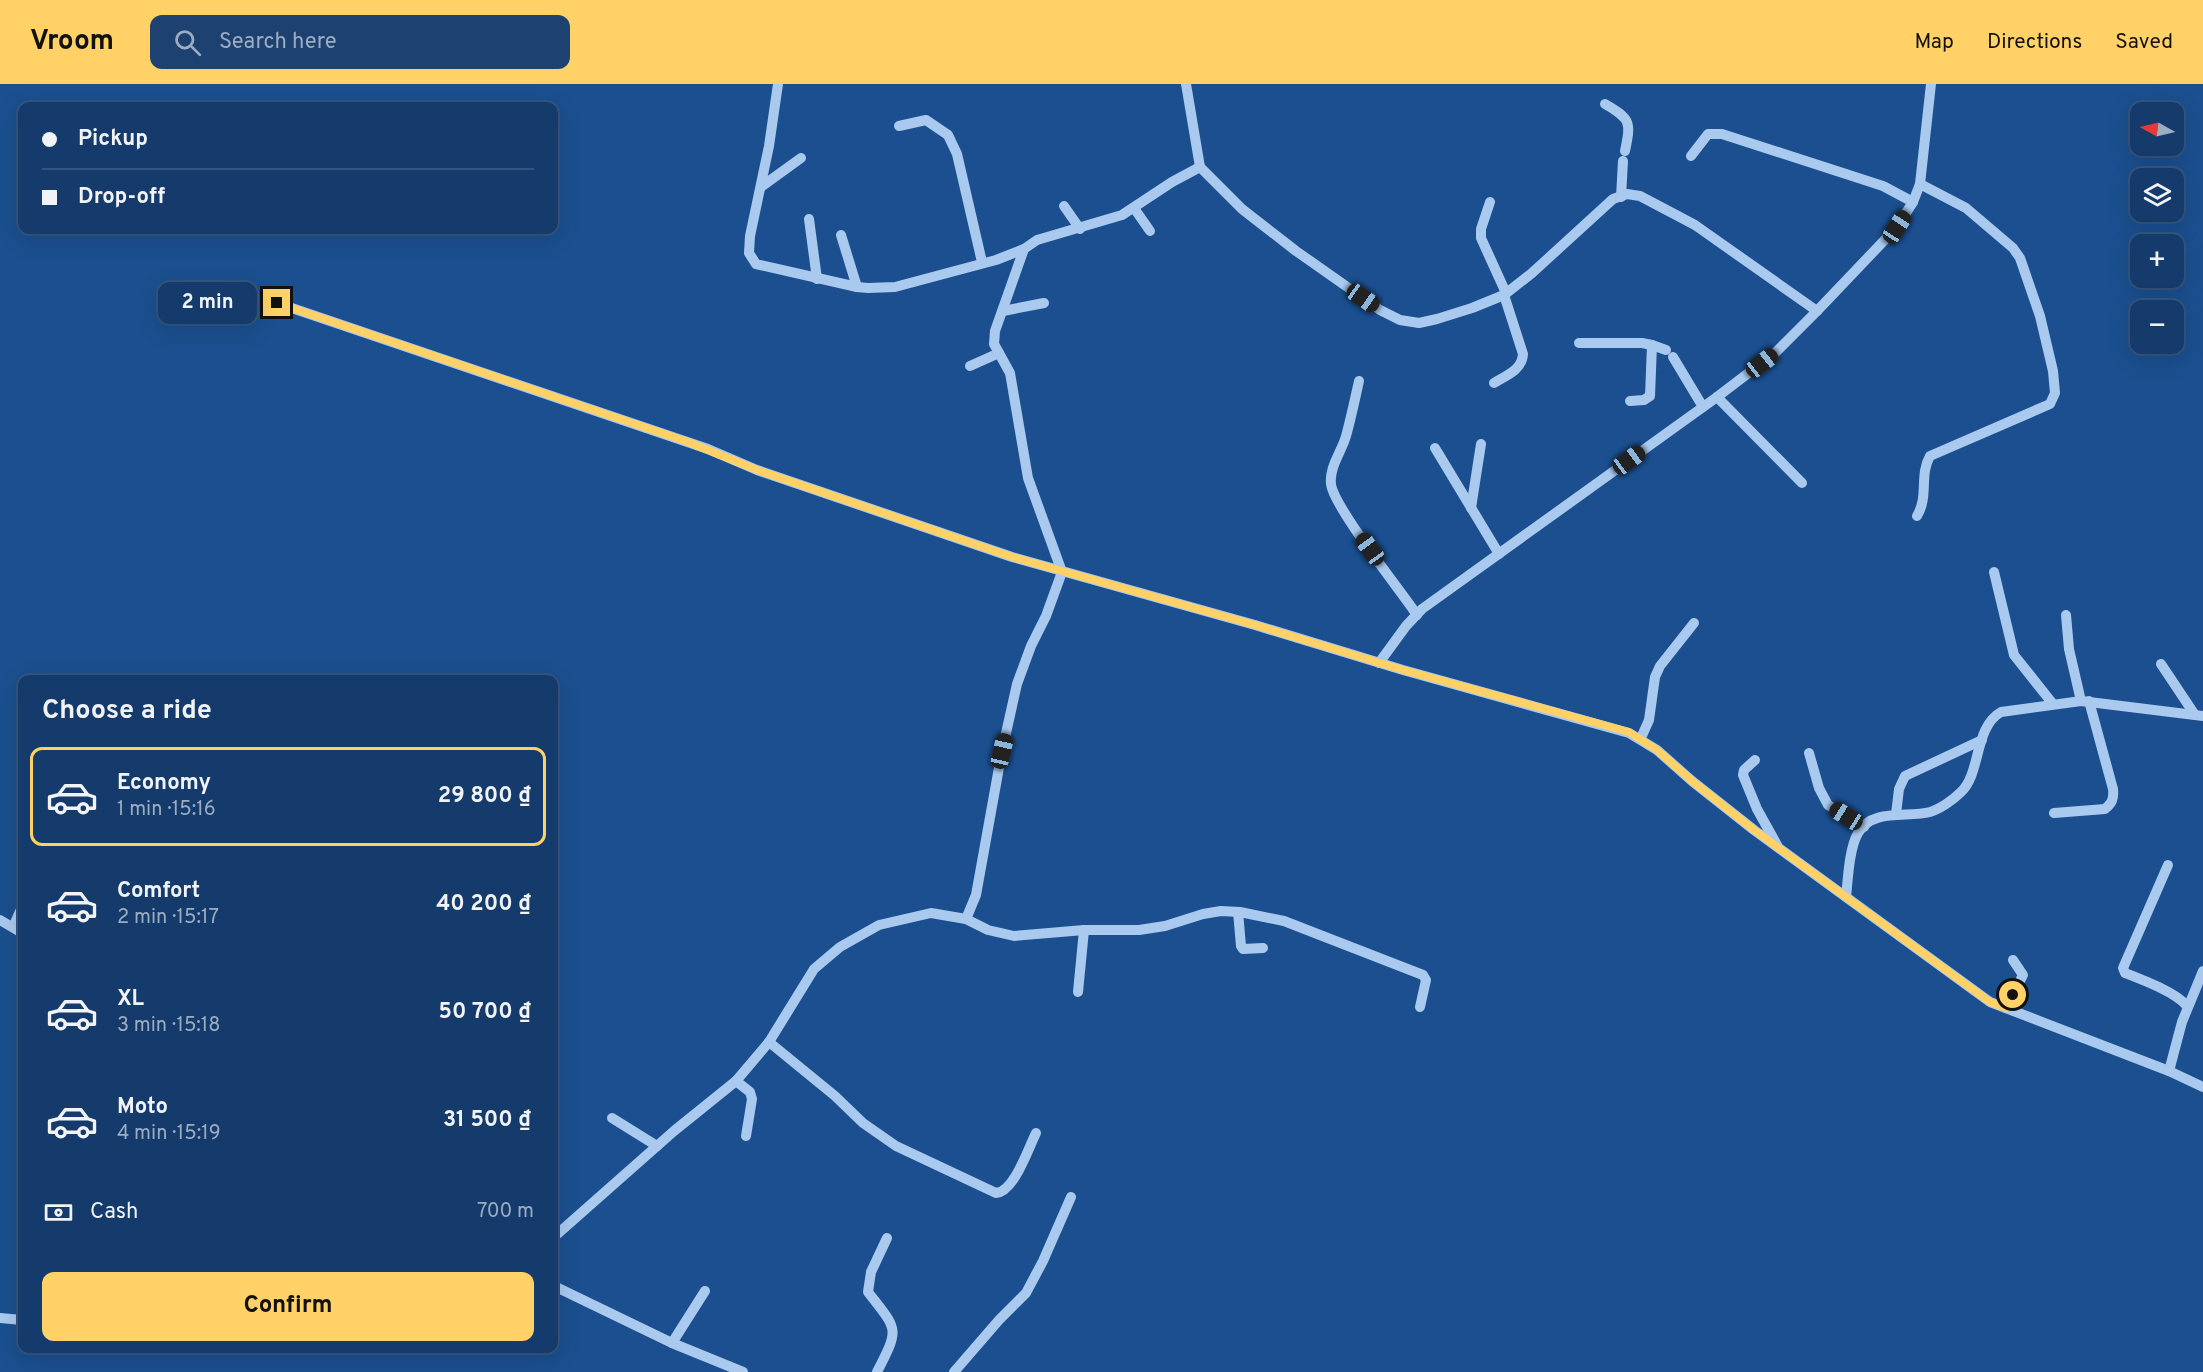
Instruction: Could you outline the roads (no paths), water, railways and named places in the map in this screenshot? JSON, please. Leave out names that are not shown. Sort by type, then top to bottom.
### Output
[{"type":"street","points":[[778,84],[770,146],[750,236],[749,253],[756,264],[816,279],[857,287],[895,287],[996,260],[1024,249],[1038,240],[1122,215],[1172,182],[1200,167]]},
{"type":"street","points":[[1186,84],[1200,167],[1242,209],[1296,251],[1380,310],[1400,320],[1419,323],[1437,320],[1505,294],[1613,200],[1627,194],[1640,196],[1695,225],[1817,311]]},
{"type":"street","points":[[1379,663],[1406,626],[1418,615],[1717,397],[1776,351],[1817,311],[1897,227],[1913,202],[1920,184],[1931,84]]},
{"type":"street","points":[[1605,104],[1624,115],[1628,120],[1629,129],[1621,196]]},
{"type":"street","points":[[899,126],[926,120],[948,135],[957,154],[982,262]]},
{"type":"street","points":[[1691,156],[1708,134],[1722,134],[1883,186],[1913,202]]},
{"type":"street","points":[[761,187],[801,158]]},
{"type":"street","points":[[1917,516],[1923,506],[1925,470],[1930,456],[2050,404],[2054,399],[2055,385],[2040,316],[2020,258],[2013,248],[1966,208],[1920,184]]},
{"type":"street","points":[[1490,202],[1481,229],[1481,238],[1505,294],[1523,354],[1519,368],[1494,382]]},
{"type":"street","points":[[1064,206],[1080,229]]},
{"type":"street","points":[[1134,208],[1150,231]]},
{"type":"street","points":[[809,219],[816,279]]},
{"type":"street","points":[[841,235],[857,287]]},
{"type":"street","points":[[966,919],[976,895],[1002,751],[1017,684],[1031,646],[1047,616],[1062,572],[1028,478],[1010,373],[994,344],[995,331],[1024,249]]},
{"type":"street","points":[[277,303],[686,442],[849,502],[1062,572],[1255,625],[1379,663],[1600,724],[1641,738],[1779,848],[1990,1002],[2169,1071],[2203,1087]]},
{"type":"street","points":[[1003,311],[1044,303]]},
{"type":"street","points":[[1579,343],[1652,345],[1669,353],[1703,407]]},
{"type":"street","points":[[1630,401],[1644,400],[1650,396],[1652,345]]},
{"type":"street","points":[[970,366],[999,352]]},
{"type":"street","points":[[1359,381],[1347,435],[1332,470],[1330,483],[1347,516],[1418,615]]},
{"type":"street","points":[[1717,397],[1802,483]]},
{"type":"street","points":[[1471,508],[1481,444]]},
{"type":"street","points":[[1435,448],[1499,554]]},
{"type":"street","points":[[1994,572],[2014,655],[2053,704]]},
{"type":"street","points":[[2054,813],[2105,809],[2114,798],[2114,789],[2069,649],[2066,615]]},
{"type":"street","points":[[1641,738],[1649,720],[1652,688],[1660,666],[1694,623]]},
{"type":"street","points":[[2161,663],[2199,715]]},
{"type":"street","points":[[1846,897],[1853,844],[1858,832],[1868,823],[1885,816],[1928,813],[1962,791],[1992,717],[2001,712],[2085,701],[2199,715]]},
{"type":"street","points":[[1896,814],[1899,789],[1905,776],[1982,740]]},
{"type":"street","points":[[1809,753],[1819,788],[1828,805],[1864,827]]},
{"type":"street","points":[[1755,760],[1744,770],[1743,775],[1757,809],[1779,848]]},
{"type":"street","points":[[2168,865],[2123,968],[2125,973],[2182,1000],[2187,1006]]},
{"type":"street","points":[[558,1233],[736,1080],[769,1042],[814,969],[840,947],[879,925],[931,913],[966,919],[988,930],[1014,936],[1084,930],[1139,930],[1165,926],[1203,914],[1221,911],[1238,912],[1284,921],[1424,975],[1426,987],[1420,1007]]},
{"type":"street","points":[[1238,912],[1241,946],[1244,949],[1263,948]]},
{"type":"street","points":[[0,920],[18,930]]},
{"type":"street","points":[[1078,992],[1084,930]]},
{"type":"street","points":[[2006,1008],[2023,975],[2013,960]]},
{"type":"street","points":[[2169,1071],[2187,1006],[2203,971]]},
{"type":"street","points":[[769,1042],[835,1096],[863,1124],[896,1146],[996,1194],[1002,1193],[1010,1186],[1036,1133]]},
{"type":"street","points":[[736,1080],[750,1092],[752,1099],[746,1136]]},
{"type":"street","points":[[612,1118],[657,1146]]},
{"type":"street","points":[[954,1372],[1026,1293],[1071,1197]]},
{"type":"street","points":[[877,1372],[894,1331],[892,1323],[868,1292],[869,1281],[887,1238]]},
{"type":"street","points":[[558,1288],[672,1343],[744,1372]]},
{"type":"street","points":[[672,1343],[705,1291]]},
{"type":"street","points":[[0,1318],[18,1320]]}]
